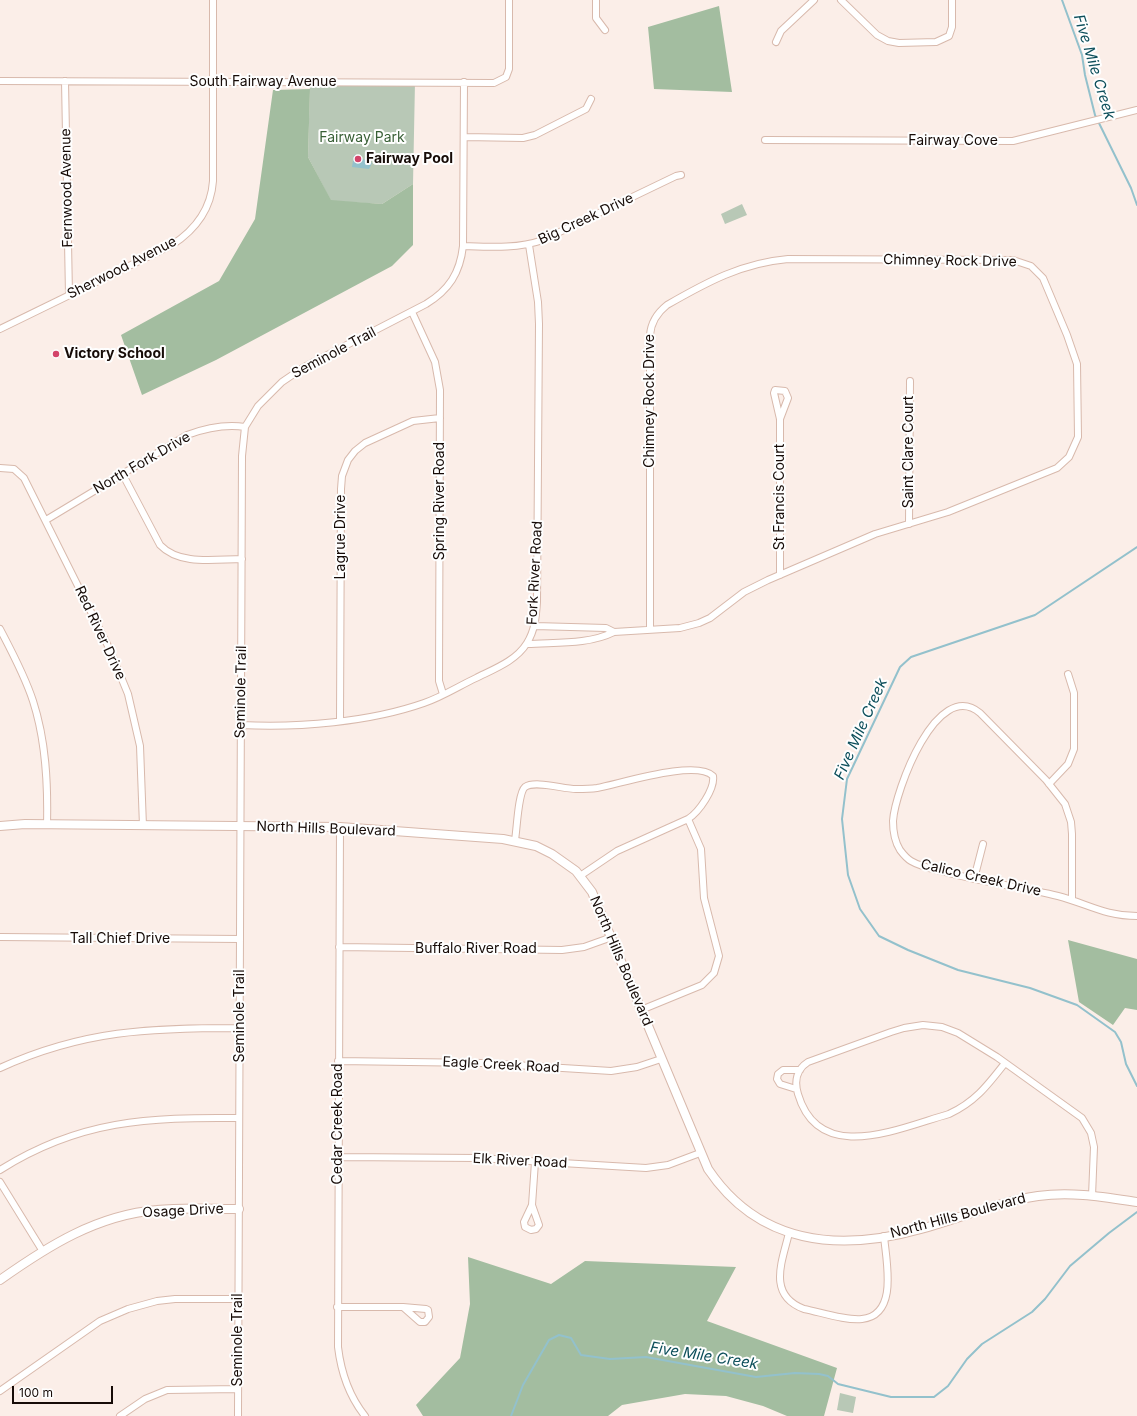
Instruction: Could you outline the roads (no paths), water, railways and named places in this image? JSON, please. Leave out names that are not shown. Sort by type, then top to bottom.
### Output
[{"type":"street","name":"Sherwood Avenue","points":[[0,329],[172,245],[190,231],[202,216],[209,202],[212,188],[213,0]]},
{"type":"street","name":"South Fairway Avenue","points":[[0,81],[494,83],[501,81],[508,72],[509,0]]},
{"type":"street","points":[[596,0],[596,18],[605,30]]},
{"type":"street","points":[[776,42],[781,31],[814,0]]},
{"type":"street","points":[[841,0],[877,35],[888,41],[899,43],[936,42],[949,36],[952,27],[952,0]]},
{"type":"street","name":"Fernwood Avenue","points":[[65,81],[69,295]]},
{"type":"street","name":"Seminole Trail","points":[[238,1416],[242,456],[245,427],[258,406],[271,392],[295,372],[412,312],[435,299],[451,284],[459,268],[463,246],[464,82]]},
{"type":"street","points":[[464,137],[524,138],[535,136],[586,109],[591,99]]},
{"type":"street","name":"Fairway Cove","points":[[765,140],[1013,141],[1137,110]]},
{"type":"street","name":"Big Creek Drive","points":[[463,246],[489,247],[529,245],[556,234],[669,179],[681,175]]},
{"type":"street","name":"Fork River Road","points":[[241,725],[287,726],[398,711],[424,703],[502,665],[512,659],[527,644],[535,626],[538,578],[539,324],[537,296],[529,245]]},
{"type":"street","name":"Chimney Rock Drive","points":[[527,644],[581,641],[607,636],[614,632],[680,628],[699,623],[716,613],[744,592],[780,575],[875,534],[948,512],[1050,471],[1062,464],[1074,450],[1079,430],[1077,364],[1067,335],[1043,278],[1032,266],[1013,260],[788,259],[769,261],[733,271],[667,305],[654,318],[650,329],[650,629]]},
{"type":"street","name":"Spring River Road","points":[[412,312],[435,362],[440,390],[438,681],[443,694]]},
{"type":"street","name":"Saint Clare Court","points":[[909,524],[910,381]]},
{"type":"street","name":"Lagrue Drive","points":[[340,720],[341,489],[344,468],[355,451],[373,439],[418,419],[440,418]]},
{"type":"street","name":"St Francis Court","points":[[780,419],[780,575]]},
{"type":"street","name":"North Fork Drive","points":[[46,520],[122,473],[190,434],[210,428],[226,426],[245,427]]},
{"type":"street","name":"Red River Drive","points":[[0,468],[14,469],[24,478],[110,650],[128,694],[140,746],[142,770],[142,826]]},
{"type":"street","points":[[122,473],[160,545],[169,553],[183,558],[242,559]]},
{"type":"street","name":"Chimney Rock Drive","points":[[535,626],[606,628],[614,632]]},
{"type":"street","points":[[0,629],[22,674],[37,716],[46,768],[47,825]]},
{"type":"street","points":[[1050,784],[1068,764],[1074,749],[1074,693],[1068,674]]},
{"type":"street","name":"Calico Creek Drive","points":[[1072,900],[1071,822],[1065,804],[1050,784],[974,708],[963,706],[951,708],[934,724],[912,759],[898,798],[893,822],[895,840],[904,855],[915,863],[974,879],[1072,900],[1106,913],[1137,916]]},
{"type":"street","points":[[515,840],[520,797],[523,789],[530,785],[541,784],[569,789],[597,788],[652,776],[690,770],[707,771],[714,778],[701,808],[688,819],[610,854],[580,876]]},
{"type":"street","points":[[641,1010],[702,984],[714,973],[718,962],[718,949],[704,898],[701,849],[688,819]]},
{"type":"street","name":"North Hills Boulevard","points":[[0,826],[340,827],[515,840],[545,850],[561,860],[580,876],[596,899],[700,1153],[717,1183],[730,1197],[761,1221],[789,1233],[833,1239],[884,1236],[922,1228],[1023,1198],[1062,1194],[1092,1196],[1136,1202]]},
{"type":"street","name":"Cedar Creek Road","points":[[340,827],[338,1347],[341,1369],[349,1391],[365,1416]]},
{"type":"street","points":[[974,879],[983,844]]},
{"type":"street","name":"Tall Chief Drive","points":[[0,937],[240,939]]},
{"type":"street","name":"Buffalo River Road","points":[[339,947],[562,950],[584,947],[612,938]]},
{"type":"street","points":[[1005,1063],[980,1094],[962,1108],[948,1114],[862,1137],[836,1135],[828,1133],[817,1126],[805,1111],[796,1089],[796,1078],[800,1070],[808,1062],[904,1028],[923,1025],[942,1027],[958,1033],[1005,1063],[1076,1113],[1088,1125],[1094,1147],[1092,1196]]},
{"type":"street","points":[[0,1068],[61,1045],[106,1035],[157,1029],[240,1028]]},
{"type":"street","name":"Eagle Creek Road","points":[[338,1061],[482,1063],[611,1071],[633,1068],[661,1059]]},
{"type":"street","points":[[796,1089],[780,1084],[777,1079],[778,1074],[783,1070],[800,1070]]},
{"type":"street","points":[[0,1170],[50,1144],[93,1129],[161,1118],[239,1118]]},
{"type":"street","name":"Elk River Road","points":[[338,1157],[478,1158],[646,1168],[668,1165],[700,1153]]},
{"type":"street","points":[[532,1205],[535,1162]]},
{"type":"street","points":[[0,1182],[42,1250]]},
{"type":"street","name":"Osage Drive","points":[[0,1280],[42,1250],[78,1231],[126,1215],[163,1209],[239,1209]]},
{"type":"street","points":[[789,1233],[779,1279],[781,1289],[787,1299],[804,1309],[862,1319],[876,1314],[886,1299],[888,1284],[884,1236]]},
{"type":"street","points":[[0,1391],[100,1321],[128,1309],[156,1301],[175,1299],[239,1299]]},
{"type":"street","points":[[337,1307],[403,1307]]},
{"type":"street","points":[[120,1416],[144,1399],[167,1390],[238,1389]]},
{"type":"water","name":"Fairway Pool","points":[[354,155],[372,163],[369,169],[352,167]]},
{"type":"waterway","name":"Five Mile Creek","points":[[1062,0],[1082,55],[1085,75],[1095,115],[1131,188],[1137,205]]},
{"type":"waterway","name":"Five Mile Creek","points":[[1137,547],[1035,615],[911,657],[900,667],[847,779],[842,819],[848,875],[860,909],[879,936],[908,950],[958,970],[1030,988],[1077,1005],[1115,1032],[1121,1042],[1126,1064],[1137,1086]]},
{"type":"waterway","name":"Five Mile Creek","points":[[511,1416],[523,1385],[549,1340],[559,1335],[571,1338],[581,1355],[610,1359],[646,1357],[756,1377],[795,1373],[819,1374],[828,1376],[838,1384],[891,1397],[934,1397],[948,1386],[967,1359],[982,1344],[1032,1312],[1045,1299],[1070,1266],[1109,1233],[1137,1212]]},
{"type":"place","name":"Fairway Pool","points":[[358,159]]},
{"type":"place","name":"Victory School","points":[[56,354]]},
{"type":"park label","name":"Fairway Park","points":[[362,138]]}]
